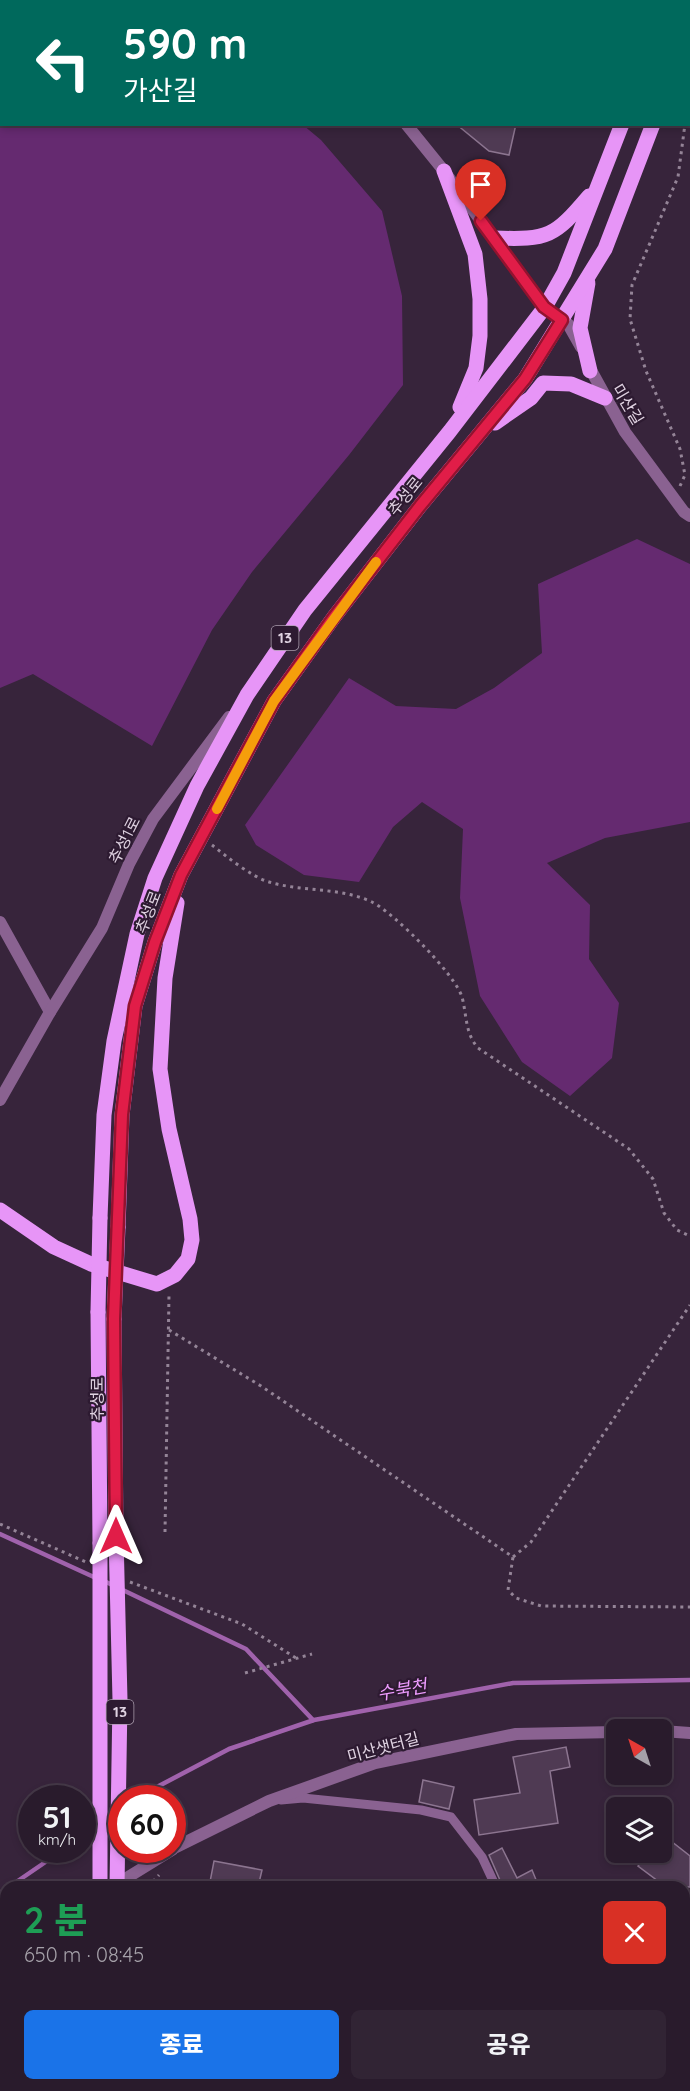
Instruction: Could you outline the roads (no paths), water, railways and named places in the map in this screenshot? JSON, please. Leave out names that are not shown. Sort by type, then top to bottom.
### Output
[{"type":"main road","name":"추성로","points":[[100,1881],[98,1312],[104,1115],[114,1041],[137,934],[155,878],[197,786],[247,695],[305,610],[450,431],[544,307],[564,273],[621,126]]},
{"type":"main road","name":"추성로","points":[[117,1881],[120,1700],[114,1319],[122,1115],[135,1006],[155,942],[181,875],[274,701],[334,617],[420,506],[525,379],[605,249],[652,126]]},
{"type":"main road","points":[[444,171],[475,254],[480,299],[480,336],[476,368],[450,431]]},
{"type":"main road","points":[[494,238],[542,237],[565,224],[597,187]]},
{"type":"main road","points":[[589,276],[580,328],[590,371]]},
{"type":"main road","points":[[478,436],[531,398],[543,384],[571,384],[605,398]]},
{"type":"main road","points":[[0,1210],[54,1247],[91,1264],[157,1284],[175,1275],[188,1259],[192,1240],[190,1219],[169,1129],[160,1069],[165,978],[181,875]]},
{"type":"street","name":"미산길","points":[[408,126],[444,171],[544,307],[568,324],[590,371],[625,432],[674,499],[690,516]]},
{"type":"street","name":"추성1로","points":[[0,1100],[50,1012],[102,928],[129,864],[153,819],[178,783],[247,695]]},
{"type":"street","points":[[0,922],[50,1012]]},
{"type":"street","name":"미산샛터길","points":[[186,1842],[269,1801],[375,1763],[516,1734],[606,1732]]},
{"type":"street","points":[[672,1732],[690,1733]]},
{"type":"street","name":"미산샛터길","points":[[121,1881],[150,1863]]},
{"type":"lane","points":[[269,1801],[303,1798],[421,1810],[451,1817],[482,1857],[493,1881]]},
{"type":"waterway","points":[[0,1534],[96,1578]]},
{"type":"waterway","points":[[104,1581],[246,1649],[313,1720]]},
{"type":"waterway","name":"수북천","points":[[161,1785],[229,1749],[314,1720],[513,1683],[690,1680]]},
{"type":"waterway","name":"수북천","points":[[18,1881],[44,1863]]}]
